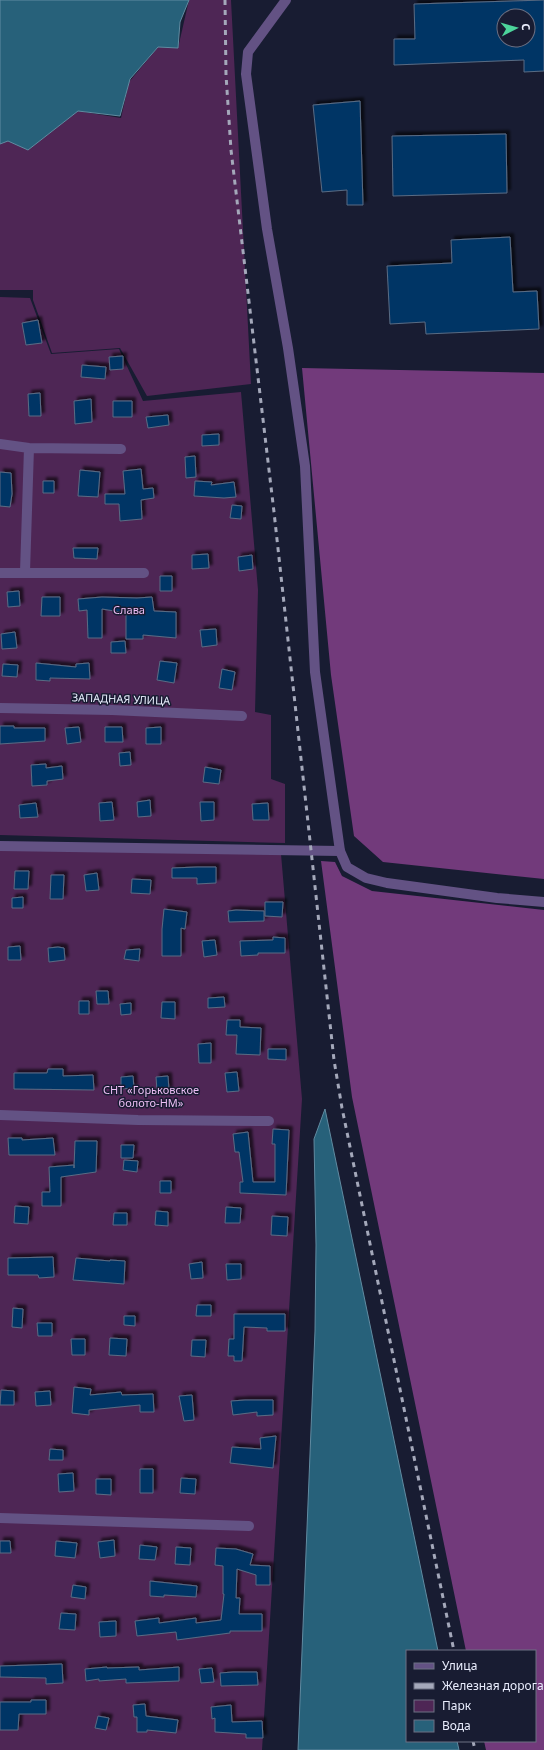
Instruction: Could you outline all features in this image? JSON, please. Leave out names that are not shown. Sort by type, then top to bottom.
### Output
[{"type":"street","points":[[286,0],[248,52],[246,74],[266,229],[288,348],[305,466],[315,672],[340,851],[347,867],[366,878],[387,883],[489,897],[544,902]]},
{"type":"street","points":[[0,444],[29,448],[36,446],[121,449]]},
{"type":"street","points":[[25,572],[29,448]]},
{"type":"street","points":[[0,573],[144,573]]},
{"type":"street","name":"ЗАПАДНАЯ УЛИЦА","points":[[0,708],[112,710],[242,716]]},
{"type":"street","points":[[0,846],[340,851]]},
{"type":"street","points":[[0,1115],[138,1120],[269,1120]]},
{"type":"street","points":[[0,1518],[249,1526]]},
{"type":"green space","points":[[189,0],[231,0],[251,384],[147,396],[120,348],[52,353],[33,300],[33,290],[0,290],[0,144],[7,140],[28,150],[78,111],[121,118],[129,82],[158,47],[178,48]]},
{"type":"green space","name":"Слава","points":[[0,297],[30,298],[51,354],[119,349],[143,401],[241,392],[258,590],[255,712],[271,715],[271,779],[285,784],[285,843],[0,835]]},
{"type":"green space","name":"СНТ «Горьковское болото-НМ»","points":[[0,848],[281,854],[302,1099],[262,1750],[0,1750]]},
{"type":"shaded area","points":[[302,368],[544,373],[544,879],[383,862],[354,836],[331,675]]},
{"type":"shaded area","points":[[321,861],[335,862],[342,876],[372,891],[544,910],[544,1750],[486,1750],[484,1742],[536,1742],[536,1650],[466,1650],[352,1097]]},
{"type":"water","points":[[0,0],[189,0],[180,22],[178,48],[158,47],[130,79],[120,116],[78,111],[28,150],[8,141],[0,144]]},
{"type":"water","points":[[325,1109],[438,1650],[406,1650],[406,1742],[457,1742],[459,1750],[298,1750],[315,1331],[316,1245],[314,1139]]},
{"type":"building","points":[[544,0],[544,71],[524,72],[524,60],[394,65],[394,39],[415,39],[414,4]]},
{"type":"building","points":[[360,101],[363,205],[347,205],[347,190],[322,192],[313,105]]},
{"type":"building","points":[[506,134],[507,193],[393,196],[392,136]]},
{"type":"building","points":[[510,237],[513,292],[537,291],[539,329],[426,334],[425,322],[390,324],[387,266],[452,263],[451,240]]},
{"type":"building","points":[[38,320],[42,343],[26,345],[22,323]]},
{"type":"building","points":[[123,356],[123,369],[110,370],[109,357]]},
{"type":"building","points":[[82,365],[106,367],[105,379],[81,377]]},
{"type":"building","points":[[40,393],[41,416],[29,416],[28,394]]},
{"type":"building","points":[[91,399],[92,422],[75,424],[74,401]]},
{"type":"building","points":[[113,401],[132,401],[132,417],[113,417]]},
{"type":"building","points":[[168,415],[169,425],[148,428],[146,417]]},
{"type":"building","points":[[219,434],[219,445],[202,446],[202,435]]},
{"type":"building","points":[[195,456],[196,477],[186,478],[185,457]]},
{"type":"building","points":[[141,469],[143,489],[153,488],[154,498],[141,500],[142,519],[120,521],[119,504],[105,504],[105,494],[125,494],[123,471]]},
{"type":"building","points":[[80,470],[100,472],[98,497],[78,496]]},
{"type":"building","points":[[0,472],[11,473],[12,494],[10,507],[0,506]]},
{"type":"building","points":[[43,481],[54,481],[54,493],[43,493]]},
{"type":"building","points":[[195,481],[212,482],[211,485],[234,482],[236,497],[224,498],[194,496]]},
{"type":"building","points":[[232,505],[242,506],[241,519],[230,518]]},
{"type":"building","points":[[73,548],[98,548],[97,559],[74,558]]},
{"type":"building","points":[[208,554],[209,568],[192,569],[192,555]]},
{"type":"building","points":[[252,555],[253,569],[239,571],[238,557]]},
{"type":"building","points":[[160,576],[172,576],[172,591],[160,591]]},
{"type":"building","points":[[19,591],[20,606],[8,607],[7,592]]},
{"type":"building","points":[[42,597],[60,597],[60,616],[41,616]]},
{"type":"building","points":[[102,597],[152,597],[154,611],[176,612],[176,638],[143,635],[143,639],[126,639],[126,613],[102,609],[102,638],[88,638],[87,610],[79,611],[78,599]]},
{"type":"building","points":[[216,629],[217,645],[202,647],[200,630]]},
{"type":"building","points":[[15,632],[17,648],[2,649],[1,634]]},
{"type":"building","points":[[125,641],[126,653],[111,653],[111,642]]},
{"type":"building","points":[[160,661],[177,663],[174,683],[157,680]]},
{"type":"building","points":[[36,663],[76,667],[76,664],[89,663],[90,679],[50,678],[50,681],[36,680]]},
{"type":"building","points":[[3,664],[18,665],[17,677],[2,676]]},
{"type":"building","points":[[222,669],[235,672],[232,690],[219,688]]},
{"type":"building","points":[[0,726],[14,726],[14,728],[45,728],[45,741],[0,744]]},
{"type":"building","points":[[79,727],[81,742],[67,744],[65,728]]},
{"type":"building","points":[[105,727],[122,727],[123,742],[105,742]]},
{"type":"building","points":[[161,727],[161,744],[146,744],[146,728]]},
{"type":"building","points":[[130,752],[131,765],[120,766],[119,753]]},
{"type":"building","points":[[46,764],[46,768],[62,766],[63,779],[47,781],[47,785],[32,786],[31,765]]},
{"type":"building","points":[[205,767],[221,770],[219,784],[203,782]]},
{"type":"building","points":[[150,800],[151,816],[138,817],[137,802]]},
{"type":"building","points":[[112,802],[114,820],[100,821],[99,803]]},
{"type":"building","points":[[200,802],[214,802],[214,820],[201,821]]},
{"type":"building","points":[[36,803],[38,817],[20,818],[19,805]]},
{"type":"building","points":[[268,803],[269,820],[253,820],[252,804]]},
{"type":"building","points":[[216,867],[216,883],[197,884],[197,878],[172,878],[172,868]]},
{"type":"building","points":[[15,871],[29,871],[28,889],[14,889]]},
{"type":"building","points":[[97,873],[99,890],[86,891],[84,875]]},
{"type":"building","points":[[51,875],[64,875],[63,899],[50,899]]},
{"type":"building","points":[[132,879],[151,880],[150,894],[131,893]]},
{"type":"building","points":[[23,897],[23,908],[12,908],[12,898]]},
{"type":"building","points":[[265,902],[283,902],[282,917],[265,916]]},
{"type":"building","points":[[164,909],[187,912],[185,929],[181,928],[181,956],[162,956]]},
{"type":"building","points":[[228,911],[264,911],[264,921],[229,922]]},
{"type":"building","points":[[273,937],[285,938],[285,953],[258,953],[258,955],[241,956],[240,941],[273,940]]},
{"type":"building","points":[[215,940],[217,955],[204,957],[202,941]]},
{"type":"building","points":[[20,946],[21,960],[8,960],[8,947]]},
{"type":"building","points":[[48,948],[64,948],[65,960],[49,962]]},
{"type":"building","points":[[140,949],[139,961],[124,959],[126,950]]},
{"type":"building","points":[[96,991],[108,991],[109,1004],[97,1004]]},
{"type":"building","points":[[224,997],[225,1007],[208,1008],[208,998]]},
{"type":"building","points":[[79,1001],[89,1001],[89,1014],[79,1014]]},
{"type":"building","points":[[162,1002],[175,1002],[175,1019],[161,1018]]},
{"type":"building","points":[[131,1003],[131,1014],[121,1015],[120,1004]]},
{"type":"building","points":[[227,1020],[240,1020],[240,1027],[261,1028],[260,1055],[236,1054],[237,1035],[226,1035]]},
{"type":"building","points":[[211,1043],[211,1063],[199,1063],[198,1044]]},
{"type":"building","points":[[268,1049],[286,1049],[286,1060],[268,1059]]},
{"type":"building","points":[[48,1069],[63,1069],[63,1076],[93,1075],[94,1090],[14,1089],[14,1073],[47,1073]]},
{"type":"building","points":[[237,1072],[239,1091],[227,1092],[225,1073]]},
{"type":"building","points":[[133,1076],[134,1088],[121,1089],[121,1077]]},
{"type":"building","points":[[168,1076],[169,1090],[157,1091],[156,1077]]},
{"type":"building","points":[[273,1129],[289,1130],[286,1195],[240,1193],[240,1182],[243,1182],[239,1152],[235,1152],[233,1134],[248,1132],[253,1182],[275,1182],[275,1144],[272,1144]]},
{"type":"building","points":[[8,1138],[22,1138],[22,1140],[53,1138],[55,1155],[9,1155]]},
{"type":"building","points":[[75,1141],[97,1141],[96,1172],[61,1177],[61,1206],[42,1206],[42,1192],[50,1192],[49,1167],[74,1165],[74,1168]]},
{"type":"building","points":[[121,1145],[134,1145],[133,1158],[121,1158]]},
{"type":"building","points":[[124,1160],[138,1161],[137,1172],[123,1170]]},
{"type":"building","points":[[160,1181],[171,1181],[171,1193],[160,1193]]},
{"type":"building","points":[[15,1206],[29,1207],[28,1224],[14,1223]]},
{"type":"building","points":[[226,1207],[241,1208],[240,1223],[225,1223]]},
{"type":"building","points":[[156,1211],[168,1212],[168,1226],[155,1225]]},
{"type":"building","points":[[114,1213],[127,1213],[127,1225],[113,1225]]},
{"type":"building","points":[[272,1216],[288,1217],[287,1236],[271,1235]]},
{"type":"building","points":[[53,1257],[54,1277],[39,1278],[38,1275],[8,1275],[8,1258]]},
{"type":"building","points":[[76,1258],[125,1261],[124,1284],[73,1280]]},
{"type":"building","points":[[202,1262],[203,1278],[191,1279],[189,1264]]},
{"type":"building","points":[[226,1264],[241,1264],[241,1279],[227,1280]]},
{"type":"building","points":[[197,1305],[211,1305],[211,1316],[196,1316]]},
{"type":"building","points":[[13,1308],[23,1309],[22,1328],[12,1327]]},
{"type":"building","points":[[234,1314],[285,1314],[285,1331],[267,1331],[267,1328],[244,1327],[242,1361],[234,1361],[234,1356],[228,1356],[229,1339],[234,1339]]},
{"type":"building","points":[[124,1316],[135,1316],[135,1326],[124,1325]]},
{"type":"building","points":[[37,1323],[52,1323],[52,1336],[38,1336]]},
{"type":"building","points":[[110,1338],[127,1339],[126,1356],[109,1355]]},
{"type":"building","points":[[71,1339],[85,1339],[85,1355],[72,1355]]},
{"type":"building","points":[[192,1340],[206,1340],[205,1357],[191,1356]]},
{"type":"building","points":[[74,1387],[91,1389],[90,1395],[121,1392],[122,1395],[153,1394],[154,1412],[140,1412],[140,1405],[89,1410],[89,1415],[72,1413]]},
{"type":"building","points":[[1,1390],[14,1391],[14,1405],[0,1405]]},
{"type":"building","points":[[50,1391],[51,1405],[36,1406],[35,1392]]},
{"type":"building","points":[[192,1395],[194,1420],[184,1421],[179,1396]]},
{"type":"building","points":[[273,1400],[273,1415],[257,1416],[257,1412],[233,1415],[231,1401]]},
{"type":"building","points":[[276,1436],[273,1468],[230,1463],[232,1447],[261,1449],[260,1438]]},
{"type":"building","points":[[50,1449],[63,1450],[63,1460],[49,1460]]},
{"type":"building","points":[[140,1469],[153,1469],[153,1493],[140,1493]]},
{"type":"building","points":[[73,1473],[74,1491],[59,1492],[58,1474]]},
{"type":"building","points":[[181,1478],[196,1479],[195,1494],[180,1493]]},
{"type":"building","points":[[96,1479],[111,1479],[111,1495],[96,1494]]},
{"type":"building","points":[[114,1540],[115,1556],[100,1558],[98,1542]]},
{"type":"building","points":[[0,1541],[10,1541],[11,1553],[0,1553]]},
{"type":"building","points":[[56,1541],[77,1543],[75,1558],[55,1556]]},
{"type":"building","points":[[140,1545],[157,1547],[155,1560],[139,1559]]},
{"type":"building","points":[[176,1547],[191,1548],[190,1565],[175,1564]]},
{"type":"building","points":[[216,1548],[236,1549],[253,1554],[250,1565],[270,1566],[270,1585],[256,1585],[256,1575],[237,1569],[236,1598],[240,1598],[239,1614],[262,1614],[262,1631],[230,1631],[230,1633],[177,1640],[176,1632],[137,1636],[135,1621],[159,1618],[159,1623],[196,1618],[196,1623],[221,1620],[224,1594],[223,1566],[215,1565]]},
{"type":"building","points":[[150,1581],[197,1586],[196,1597],[164,1595],[164,1597],[150,1596]]},
{"type":"building","points":[[73,1585],[86,1587],[85,1599],[71,1597]]},
{"type":"building","points":[[61,1613],[76,1614],[75,1630],[59,1629]]},
{"type":"building","points":[[116,1621],[116,1636],[100,1637],[99,1622]]},
{"type":"building","points":[[62,1664],[63,1683],[46,1684],[46,1678],[0,1677],[0,1666]]},
{"type":"building","points":[[139,1667],[139,1670],[179,1667],[179,1681],[126,1683],[126,1679],[99,1681],[99,1679],[86,1681],[85,1669]]},
{"type":"building","points":[[212,1668],[214,1682],[201,1683],[199,1669]]},
{"type":"building","points":[[257,1672],[258,1685],[221,1686],[220,1673]]},
{"type":"building","points":[[31,1700],[46,1700],[46,1714],[19,1714],[18,1730],[0,1730],[0,1702],[31,1702]]},
{"type":"building","points":[[145,1704],[146,1716],[178,1720],[176,1733],[147,1730],[147,1732],[137,1732],[137,1717],[134,1717],[133,1705]]},
{"type":"building","points":[[231,1705],[232,1722],[262,1721],[263,1738],[246,1738],[246,1734],[215,1732],[215,1718],[212,1719],[211,1707]]},
{"type":"building","points":[[98,1716],[109,1718],[106,1730],[95,1728]]},
{"type":"railway","points":[[225,0],[226,75],[231,150],[274,512],[334,1060],[342,1108],[454,1650]]},
{"type":"railway","points":[[473,1742],[475,1750]]}]
